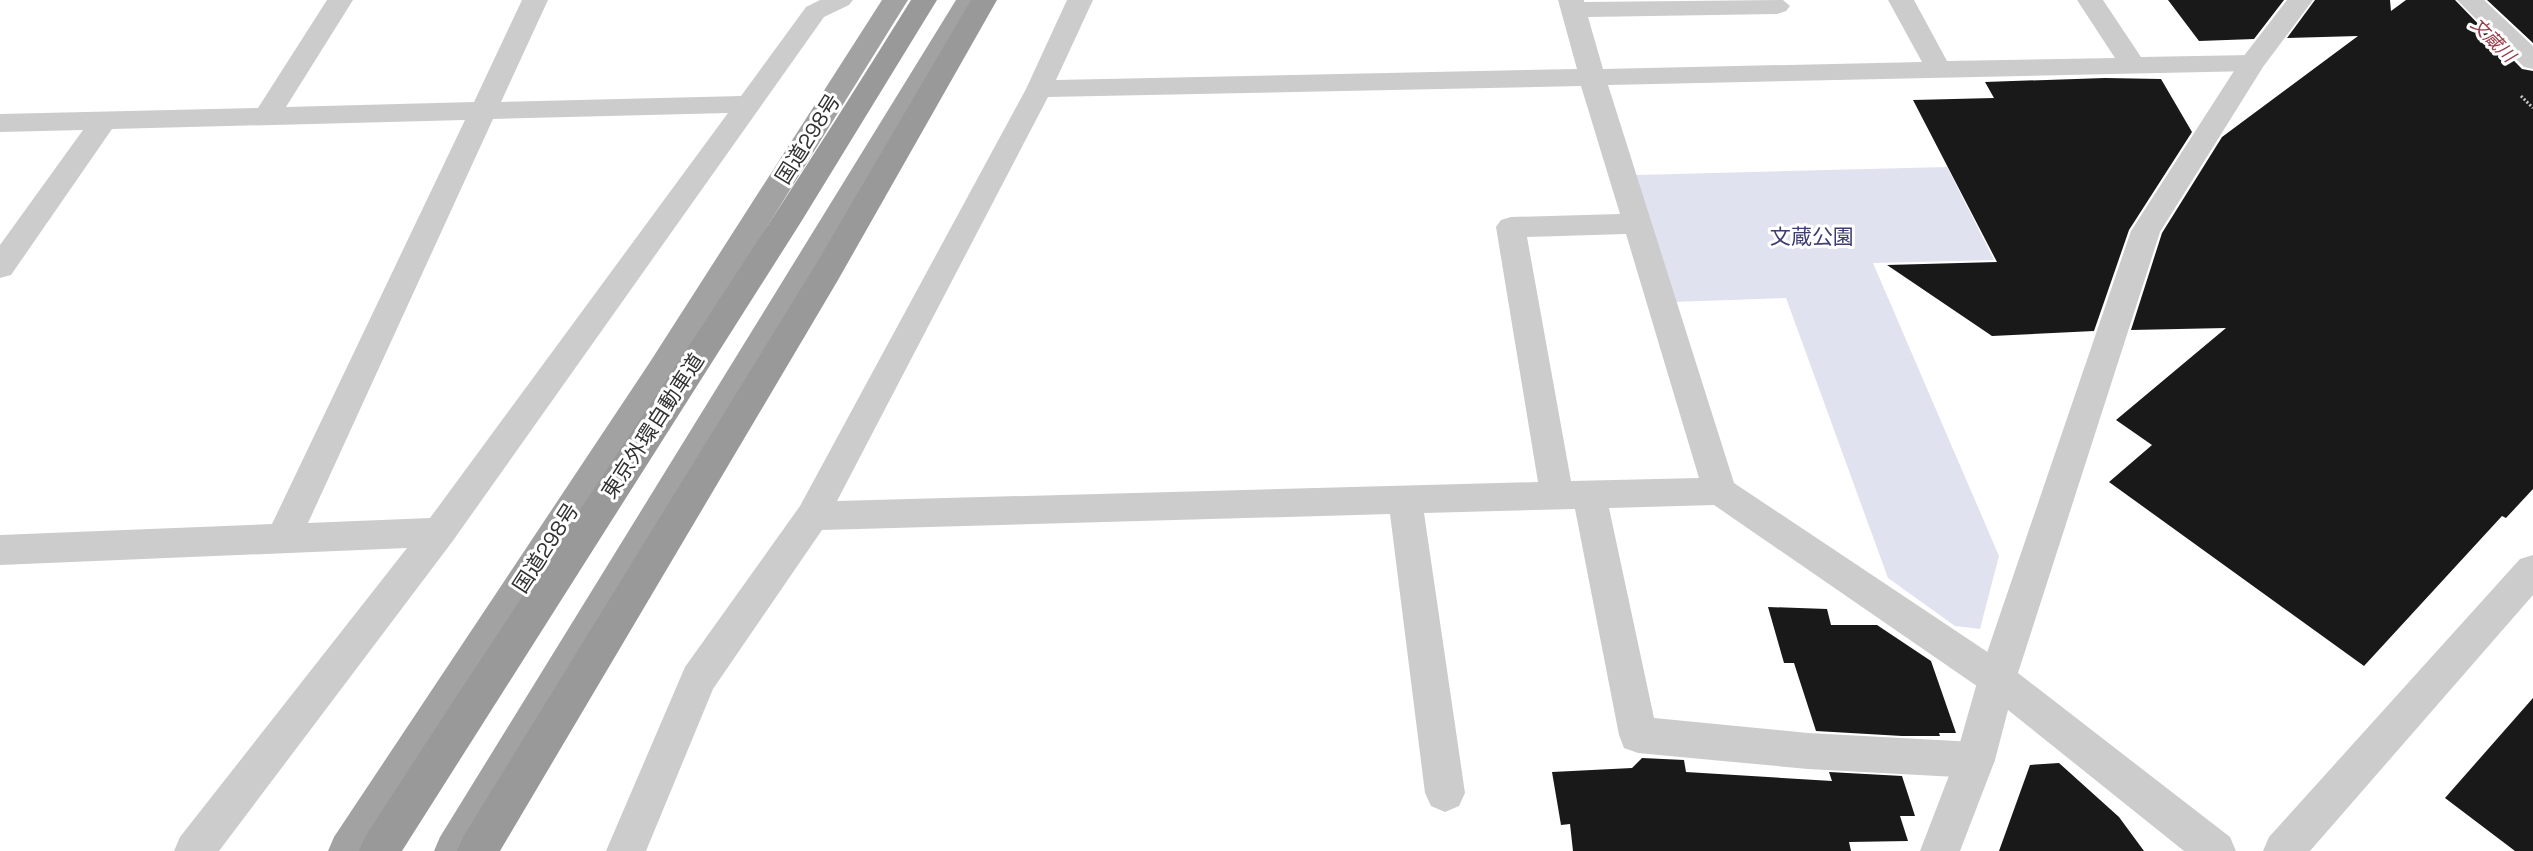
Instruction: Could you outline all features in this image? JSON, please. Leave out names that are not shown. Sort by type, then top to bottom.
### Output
[{"type":"highway","name":"国道298号","points":[[348,851],[655,381],[895,0]]},
{"type":"highway","name":"東京外環自動車道","points":[[379,851],[482,686],[855,116],[924,0]]},
{"type":"highway","points":[[454,851],[969,0]]},
{"type":"highway","points":[[477,851],[833,262],[984,0]]},
{"type":"street","points":[[266,117],[340,0]]},
{"type":"street","points":[[283,538],[535,0]]},
{"type":"street","points":[[194,851],[440,532],[815,12],[840,0]]},
{"type":"street","points":[[626,851],[698,679],[812,516],[1039,89],[1080,0]]},
{"type":"street","points":[[1900,0],[1938,68]]},
{"type":"street","points":[[2090,0],[2133,65]]},
{"type":"street","points":[[1940,851],[1975,760],[1998,679],[2146,231],[2252,63],[2300,0]]},
{"type":"street","points":[[2470,0],[2533,61]]},
{"type":"street","points":[[1720,491],[1592,77],[1572,5],[1777,6]]},
{"type":"street","points":[[1039,89],[2252,63]]},
{"type":"street","points":[[0,123],[749,104]]},
{"type":"street","points":[[0,267],[104,120]]},
{"type":"street","points":[[1637,224],[1511,227],[1573,496],[1638,735],[1808,751],[1975,760]]},
{"type":"street","points":[[812,516],[1720,491],[1998,679],[2216,851]]},
{"type":"street","points":[[1405,500],[1445,793]]},
{"type":"street","points":[[0,550],[440,532]]},
{"type":"street","points":[[2283,851],[2533,570]]},
{"type":"green space","name":"文蔵公園","points":[[1947,167],[1994,260],[1873,263],[1999,556],[1980,629],[1955,626],[1888,578],[1786,298],[1673,302],[1636,175]]},
{"type":"building","points":[[2168,0],[2284,0],[2254,39],[2199,41]]},
{"type":"building","points":[[2315,0],[2390,0],[2391,11],[2406,0],[2455,0],[2522,69],[2533,71],[2533,489],[2506,518],[2502,516],[2364,666],[2109,482],[2152,445],[2116,420],[2226,328],[2131,330],[2162,233],[2222,137],[2358,36],[2287,38]]},
{"type":"building","points":[[2487,0],[2533,0],[2533,43]]},
{"type":"building","points":[[2105,78],[2161,79],[2192,132],[2129,230],[2094,331],[1992,336],[1887,265],[1997,262],[1913,100],[1994,98],[1985,82]]},
{"type":"building","points":[[1768,607],[1827,609],[1831,625],[1877,625],[1931,661],[1956,733],[1939,733],[1940,736],[1902,736],[1816,731],[1794,663],[1784,663]]},
{"type":"building","points":[[2533,698],[2533,851],[2515,851],[2445,798]]},
{"type":"building","points":[[1642,758],[1684,760],[1686,772],[1832,781],[1829,772],[1902,776],[1915,816],[1900,816],[1908,841],[1849,842],[1851,851],[1573,851],[1570,824],[1561,825],[1552,772],[1632,768]]},
{"type":"building","points":[[2059,763],[2119,817],[2144,851],[1999,851],[2030,765]]},
{"type":"water label","name":"文蔵川","points":[[2493,40]]}]
